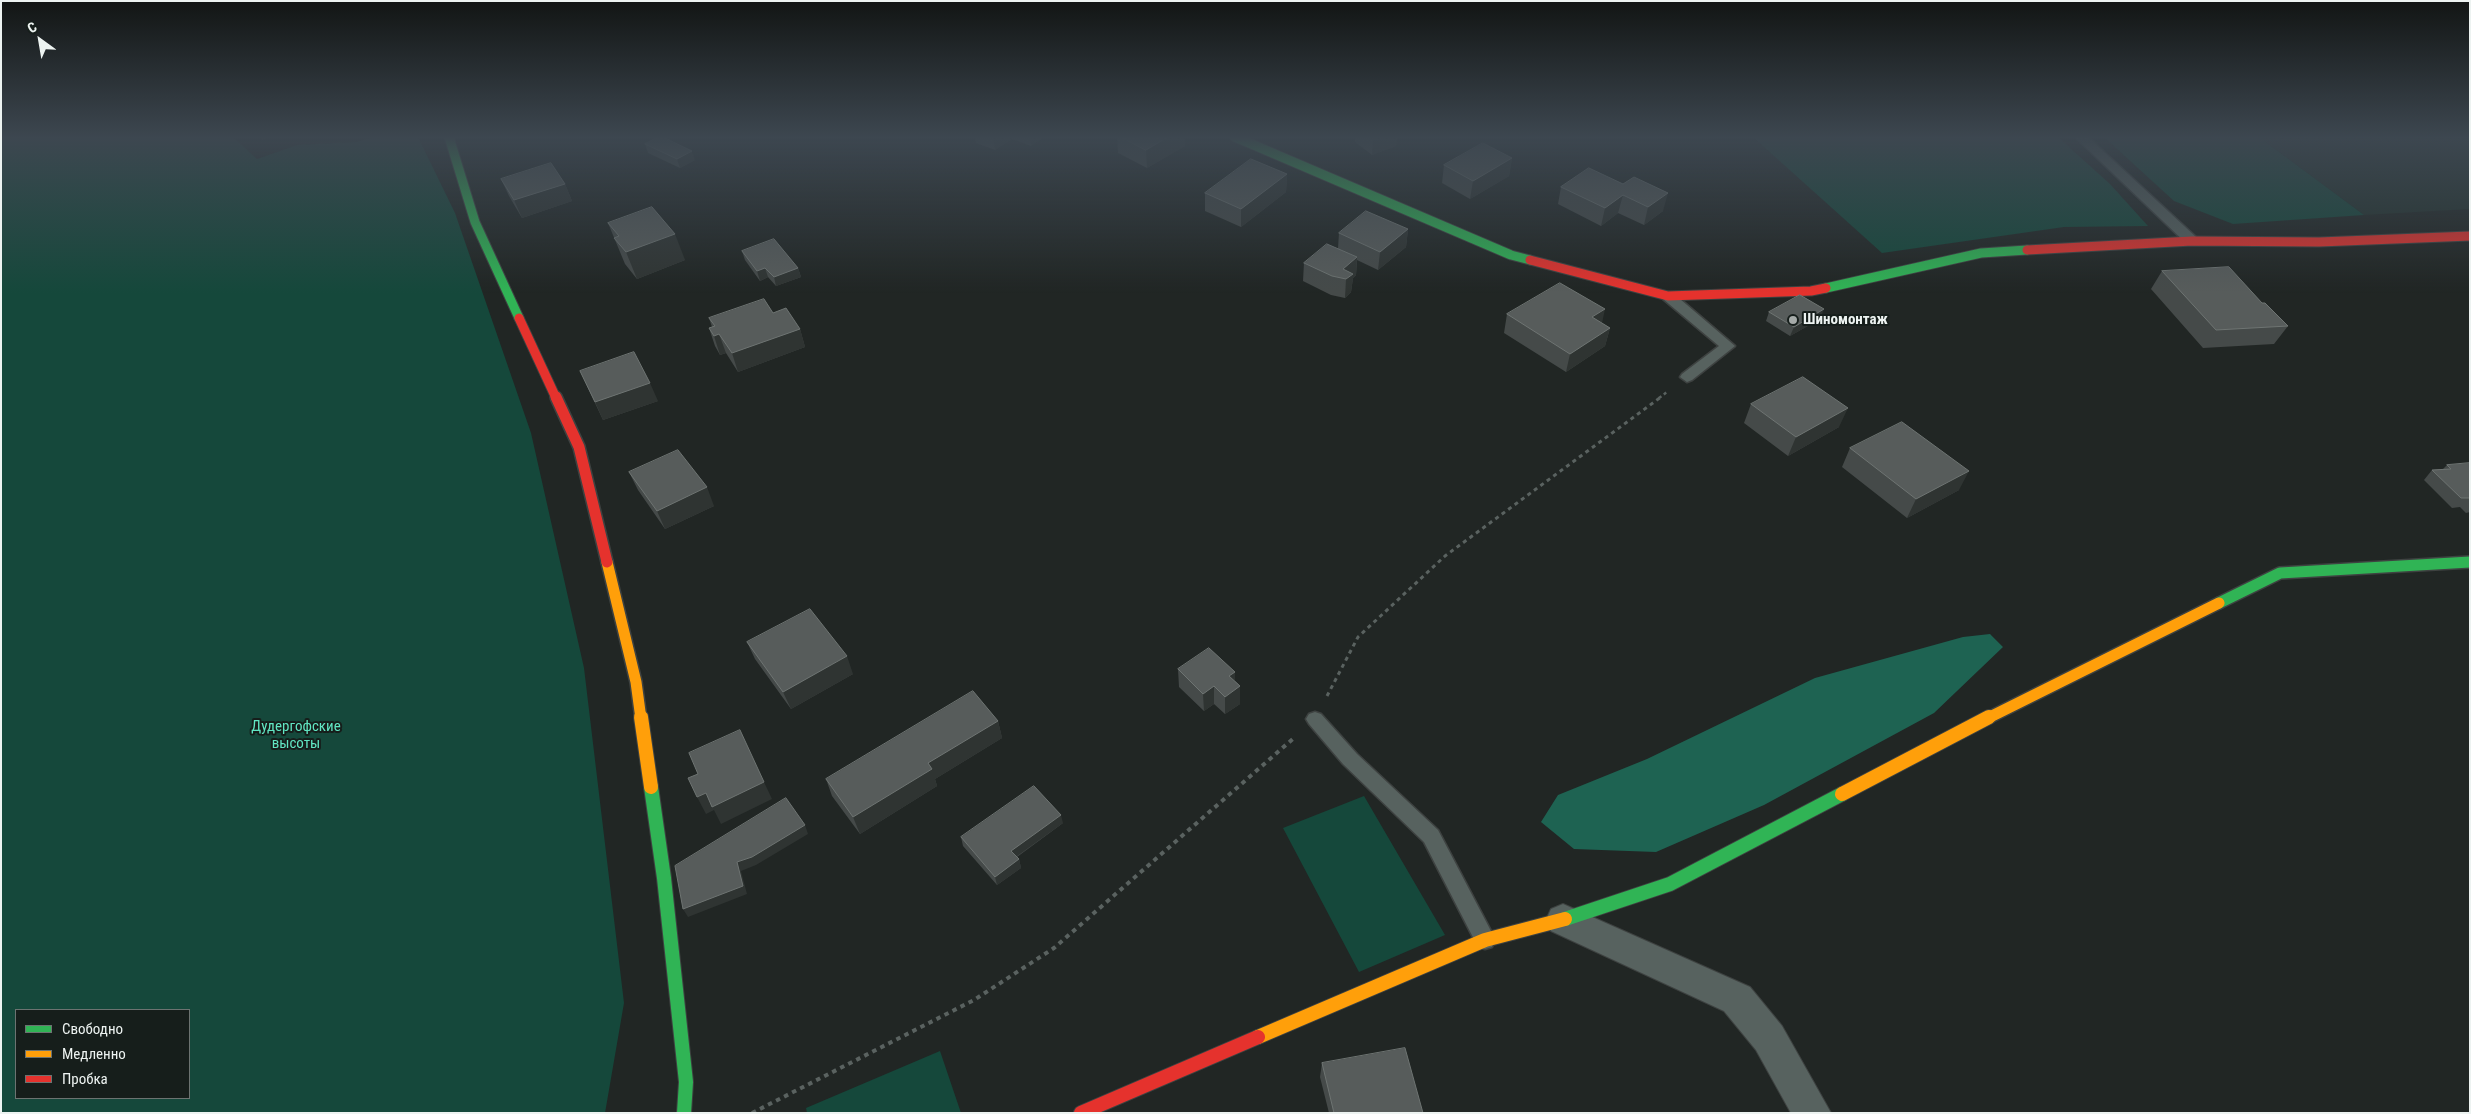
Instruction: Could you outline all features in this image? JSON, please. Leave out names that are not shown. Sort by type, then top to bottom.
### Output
[{"type":"street","points":[[465,189],[475,222],[579,447],[636,682],[664,878],[686,1082],[684,1113]]},
{"type":"street","points":[[1357,189],[1511,255],[1668,296],[1811,291],[1981,253],[2192,241],[2319,242],[2470,236]]},
{"type":"street","points":[[1081,1113],[1485,940],[1563,920],[1670,884],[2053,684],[2280,573],[2470,562]]},
{"type":"street","points":[[1563,920],[1737,999],[1769,1038],[1812,1113]]},
{"type":"lane","points":[[2136,189],[2192,241]]},
{"type":"lane","points":[[1668,296],[1728,346],[1686,377]]},
{"type":"lane","points":[[1316,719],[1350,759],[1431,836],[1485,940]]},
{"type":"path","points":[[752,1113],[974,1000],[1054,948],[1163,855],[1316,719],[1358,637],[1438,563],[1686,377]]},
{"type":"shaded area","points":[[2329,189],[2470,189],[2470,209],[2364,215]]},
{"type":"shaded area","points":[[1990,634],[2003,647],[1934,713],[1764,805],[1656,852],[1574,849],[1541,822],[1558,795],[1647,759],[1815,678],[1963,637]]},
{"type":"green space","name":"Дудергофские высоты","points":[[1,189],[443,189],[455,213],[531,433],[584,668],[624,1003],[605,1113],[1,1113]]},
{"type":"green space","points":[[1811,189],[2115,189],[2148,226],[2064,227],[1882,253]]},
{"type":"green space","points":[[2161,189],[2329,189],[2364,215],[2233,224],[2174,201]]},
{"type":"green space","points":[[1364,796],[1445,935],[1359,972],[1283,828]]},
{"type":"green space","points":[[940,1051],[961,1113],[807,1113],[806,1108]]},
{"type":"building","points":[[507,189],[549,189],[514,200]]},
{"type":"building","points":[[1210,189],[1267,189],[1241,209],[1205,193]]},
{"type":"building","points":[[1565,189],[1659,189],[1668,193],[1648,207],[1623,195],[1605,208]]},
{"type":"building","points":[[652,207],[675,234],[626,252],[614,238],[619,236],[608,223]]},
{"type":"building","points":[[1366,211],[1408,229],[1380,252],[1339,233]]},
{"type":"building","points":[[774,239],[798,268],[774,277],[765,268],[757,271],[742,251]]},
{"type":"building","points":[[1327,244],[1357,257],[1343,269],[1353,274],[1346,279],[1332,276],[1304,263]]},
{"type":"building","points":[[2229,267],[2262,303],[2265,303],[2288,326],[2216,330],[2162,271]]},
{"type":"building","points":[[1560,283],[1605,309],[1592,317],[1610,328],[1570,354],[1507,314]]},
{"type":"building","points":[[1800,295],[1824,309],[1794,327],[1769,312]]},
{"type":"building","points":[[764,299],[773,313],[786,308],[800,329],[732,353],[719,334],[714,336],[709,328],[715,326],[709,318]]},
{"type":"building","points":[[634,352],[650,383],[595,402],[580,371]]},
{"type":"building","points":[[1803,377],[1848,408],[1796,437],[1751,404]]},
{"type":"building","points":[[1902,422],[1969,471],[1916,499],[1850,448]]},
{"type":"building","points":[[678,450],[707,487],[657,511],[629,472]]},
{"type":"building","points":[[2470,463],[2470,499],[2461,498],[2432,470],[2451,469],[2447,465]]},
{"type":"building","points":[[810,609],[847,656],[783,692],[747,642]]},
{"type":"building","points":[[1209,648],[1235,672],[1229,676],[1240,686],[1225,697],[1214,686],[1203,694],[1178,669]]},
{"type":"building","points":[[973,691],[998,721],[928,763],[932,769],[853,817],[826,779]]},
{"type":"building","points":[[740,730],[764,782],[712,807],[706,793],[697,797],[688,778],[698,774],[689,753]]},
{"type":"building","points":[[1034,786],[1061,815],[1011,851],[1019,859],[995,877],[961,837]]},
{"type":"building","points":[[786,798],[805,825],[752,857],[737,862],[743,886],[683,909],[675,866]]},
{"type":"building","points":[[1405,1048],[1423,1113],[1334,1113],[1322,1063]]},
{"type":"traffic: fast","points":[[465,189],[475,222],[519,318]]},
{"type":"traffic: fast","points":[[1357,189],[1511,255],[1530,260]]},
{"type":"traffic: fast","points":[[1826,288],[1981,253],[2027,250]]},
{"type":"traffic: fast","points":[[2219,603],[2280,573],[2470,562]]},
{"type":"traffic: fast","points":[[651,787],[664,878],[686,1082],[684,1113]]},
{"type":"traffic: fast","points":[[1565,919],[1670,884],[1842,794]]},
{"type":"traffic: slow","points":[[607,562],[636,682],[651,787]]},
{"type":"traffic: slow","points":[[1842,794],[2053,684],[2219,603]]},
{"type":"traffic: slow","points":[[1258,1037],[1485,940],[1565,919]]},
{"type":"traffic: jam","points":[[2027,250],[2192,241],[2319,242],[2470,236]]},
{"type":"traffic: jam","points":[[1530,260],[1668,296],[1811,291],[1826,288]]},
{"type":"traffic: jam","points":[[519,318],[579,447],[607,562]]},
{"type":"traffic: jam","points":[[1081,1113],[1258,1037]]},
{"type":"place","name":"Шиномонтаж","points":[[1793,320]]}]
